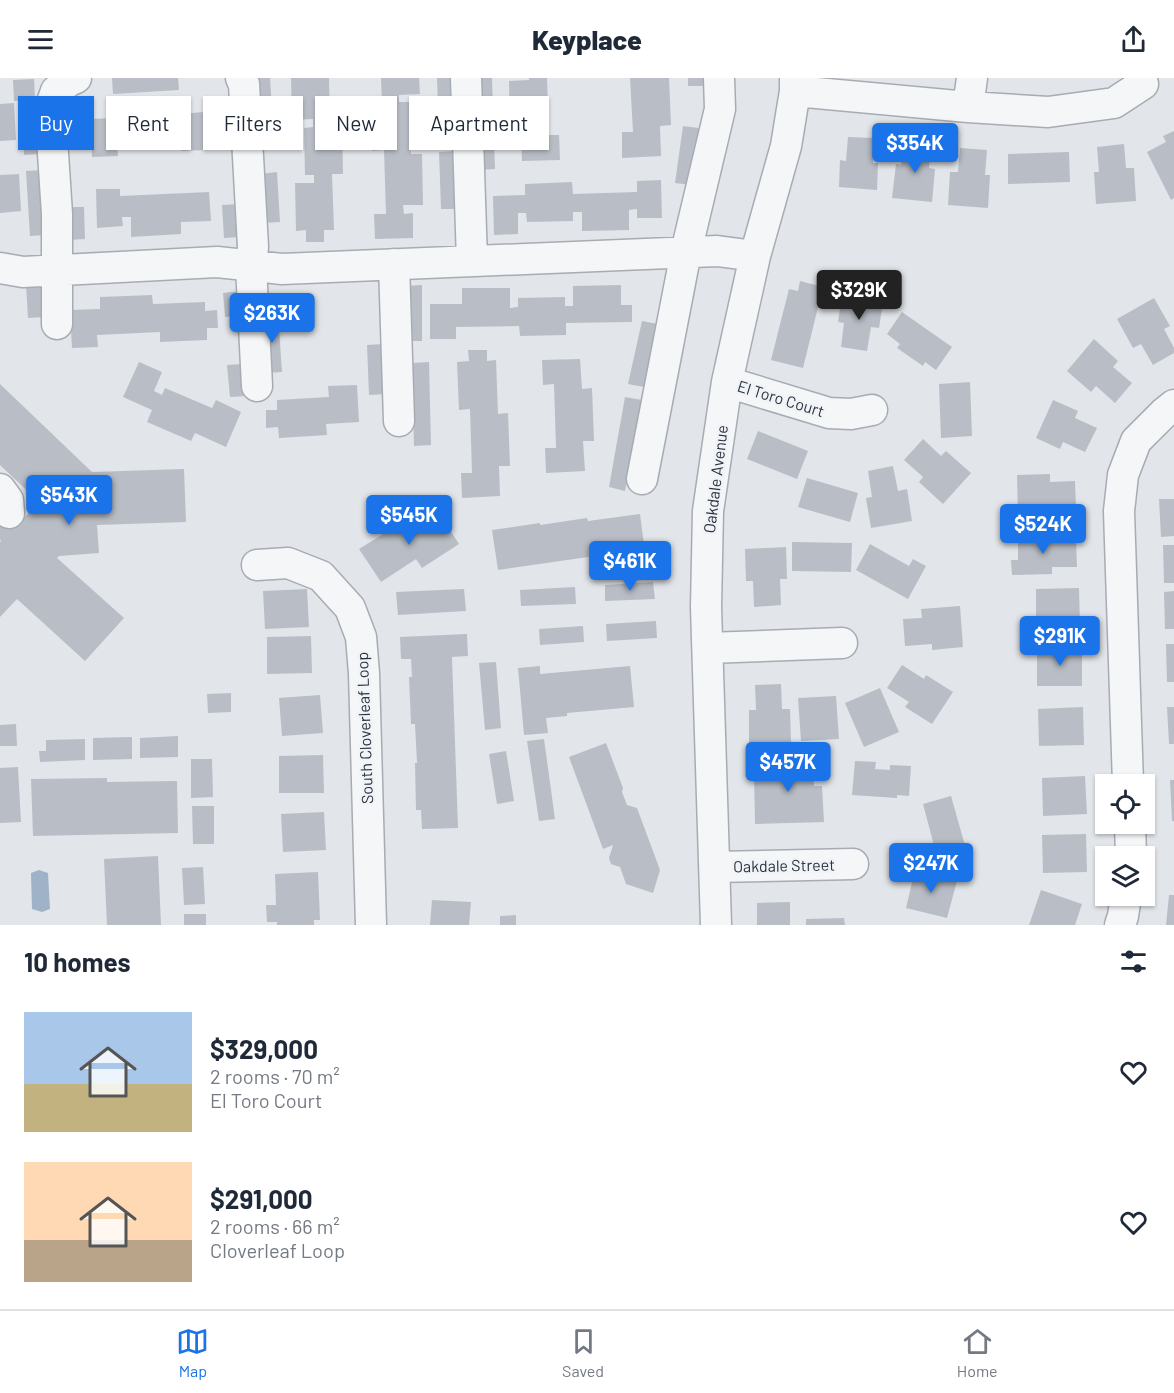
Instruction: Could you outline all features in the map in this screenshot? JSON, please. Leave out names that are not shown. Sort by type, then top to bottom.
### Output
[{"type":"street","points":[[57,324],[57,214],[50,108],[56,91],[76,78]]},
{"type":"street","points":[[241,78],[244,84],[252,224],[251,266],[257,386]]},
{"type":"street","points":[[466,78],[472,261]]},
{"type":"street","points":[[642,479],[686,252],[720,109],[719,78]]},
{"type":"street","points":[[968,107],[972,78]]},
{"type":"street","points":[[795,85],[968,107],[1048,112],[1114,103],[1143,84]]},
{"type":"street","name":"Oakdale Avenue","points":[[717,925],[706,607],[708,511],[727,382],[755,256],[786,146],[795,85]]},
{"type":"street","points":[[0,268],[23,272],[217,262],[282,269],[717,251],[755,256]]},
{"type":"street","points":[[394,264],[399,421]]},
{"type":"street","name":"El Toro Court","points":[[727,382],[829,413],[851,414],[872,410]]},
{"type":"street","points":[[1128,774],[1119,511],[1123,475],[1136,441],[1174,405]]},
{"type":"street","name":"South Cloverleaf Loop","points":[[256,565],[288,563],[321,576],[350,608],[361,637],[364,673],[370,925]]},
{"type":"street","points":[[708,648],[842,643]]},
{"type":"street","name":"Oakdale Street","points":[[715,867],[852,864]]},
{"type":"street","points":[[1120,925],[1125,906]]},
{"type":"water","points":[[39,870],[48,873],[50,909],[42,912],[32,909],[31,873]]},
{"type":"building","points":[[112,78],[178,78],[179,90],[113,94]]},
{"type":"building","points":[[254,78],[270,78],[271,96],[255,96]]},
{"type":"building","points":[[291,78],[329,78],[329,96],[315,96],[315,150],[342,150],[343,174],[332,174],[334,230],[324,230],[324,242],[306,242],[306,230],[296,231],[295,183],[314,183],[314,175],[305,175],[304,128],[313,127],[313,119],[303,119],[303,96],[291,96]]},
{"type":"building","points":[[381,78],[419,78],[420,94],[399,95],[399,102],[409,102],[409,150],[411,154],[422,154],[423,205],[403,205],[404,214],[413,213],[413,238],[375,239],[374,214],[386,214],[384,150],[397,150],[397,96],[382,96]]},
{"type":"building","points":[[437,78],[453,78],[454,96],[438,96]]},
{"type":"building","points":[[475,78],[492,78],[493,96],[476,96]]},
{"type":"building","points":[[529,78],[547,78],[548,96],[509,96],[509,81],[529,80]]},
{"type":"building","points":[[630,78],[669,78],[671,125],[660,126],[661,156],[622,158],[622,132],[633,132]]},
{"type":"building","points":[[688,78],[703,78],[703,86],[688,86]]},
{"type":"building","points":[[34,79],[35,96],[18,96],[18,101],[14,101],[13,80]]},
{"type":"building","points":[[14,103],[16,140],[0,141],[0,104]]},
{"type":"building","points":[[203,112],[203,150],[206,150],[181,151],[191,150],[191,113]]},
{"type":"building","points":[[106,118],[106,150],[118,150],[118,156],[92,157],[94,119]]},
{"type":"building","points":[[683,126],[699,128],[692,185],[675,183]]},
{"type":"building","points":[[1174,131],[1174,198],[1171,200],[1147,152],[1166,142],[1163,136]]},
{"type":"building","points":[[549,135],[559,135],[560,160],[522,161],[522,150],[549,150]]},
{"type":"building","points":[[848,137],[875,138],[873,163],[878,163],[877,190],[839,187],[840,160],[846,161]]},
{"type":"building","points":[[904,141],[931,144],[929,168],[935,169],[932,202],[892,198],[896,164],[901,165]]},
{"type":"building","points":[[1124,144],[1126,168],[1134,168],[1136,201],[1096,204],[1094,172],[1099,172],[1097,147]]},
{"type":"building","points":[[960,148],[987,150],[985,175],[990,175],[988,208],[948,205],[950,172],[958,172]]},
{"type":"building","points":[[24,150],[41,150],[41,154],[24,155]]},
{"type":"building","points":[[477,150],[494,150],[495,169],[478,170]]},
{"type":"building","points":[[456,151],[458,209],[441,209],[439,152]]},
{"type":"building","points":[[1069,152],[1070,182],[1008,184],[1008,154]]},
{"type":"building","points":[[42,170],[46,235],[30,236],[26,171]]},
{"type":"building","points":[[277,172],[280,222],[263,223],[260,174]]},
{"type":"building","points":[[19,174],[21,211],[0,213],[0,175]]},
{"type":"building","points":[[661,180],[662,218],[637,218],[637,209],[629,210],[629,230],[582,231],[582,212],[573,212],[573,221],[527,222],[526,213],[518,213],[518,234],[494,235],[493,196],[525,195],[525,184],[572,182],[573,194],[637,192],[637,181]]},
{"type":"building","points":[[96,189],[120,189],[120,196],[209,192],[211,221],[181,222],[181,234],[131,237],[131,217],[122,217],[123,226],[97,228]]},
{"type":"building","points":[[239,204],[240,237],[224,238],[222,205]]},
{"type":"building","points":[[67,207],[84,207],[85,239],[69,240]]},
{"type":"building","points":[[800,281],[823,287],[803,368],[771,360],[789,289],[798,291]]},
{"type":"building","points":[[42,284],[45,317],[28,318],[26,285]]},
{"type":"building","points":[[422,285],[422,341],[406,341],[405,286]]},
{"type":"building","points":[[621,285],[621,305],[632,305],[632,322],[566,323],[566,335],[520,336],[519,326],[456,327],[456,339],[430,339],[430,304],[462,304],[462,288],[510,288],[510,308],[518,307],[518,298],[565,297],[565,306],[573,306],[573,286]]},
{"type":"building","points":[[240,291],[241,316],[225,317],[223,293]]},
{"type":"building","points":[[152,295],[153,304],[205,302],[205,311],[217,310],[218,328],[207,328],[207,340],[160,342],[160,332],[97,335],[98,347],[72,348],[70,310],[100,309],[100,297]]},
{"type":"building","points":[[842,295],[883,302],[879,328],[871,327],[867,351],[841,347],[844,323],[838,322]]},
{"type":"building","points":[[1154,298],[1170,326],[1164,329],[1174,348],[1174,353],[1153,365],[1141,344],[1133,348],[1117,319]]},
{"type":"building","points":[[902,312],[952,347],[936,370],[925,362],[923,366],[897,348],[900,344],[887,334]]},
{"type":"building","points":[[278,314],[282,372],[265,373],[262,315]]},
{"type":"building","points":[[642,321],[658,324],[644,387],[628,384]]},
{"type":"building","points":[[1094,339],[1118,361],[1113,367],[1132,383],[1115,403],[1096,386],[1091,392],[1067,371]]},
{"type":"building","points":[[384,344],[386,394],[369,395],[367,345]]},
{"type":"building","points":[[468,350],[487,350],[487,361],[496,360],[498,414],[508,413],[510,466],[499,466],[500,496],[462,498],[461,473],[472,473],[470,409],[459,410],[457,362],[469,361]]},
{"type":"building","points":[[580,359],[582,389],[592,388],[594,441],[583,441],[585,471],[546,473],[545,448],[556,448],[554,384],[543,385],[542,360]]},
{"type":"building","points":[[139,362],[162,372],[154,391],[162,395],[165,388],[212,408],[216,400],[241,412],[226,447],[195,433],[191,441],[147,422],[152,410],[123,397]]},
{"type":"building","points":[[429,362],[431,445],[414,446],[412,363]]},
{"type":"building","points":[[243,364],[246,396],[230,397],[227,365]]},
{"type":"building","points":[[970,382],[972,436],[941,438],[939,384]]},
{"type":"building","points":[[0,384],[92,472],[184,469],[186,522],[97,525],[99,553],[57,558],[124,618],[85,661],[17,599],[0,617],[0,509],[17,525],[39,502],[0,465]]},
{"type":"building","points":[[357,385],[359,422],[326,424],[327,435],[279,438],[278,427],[266,428],[266,410],[277,410],[277,400],[329,397],[328,386]]},
{"type":"building","points":[[625,397],[642,400],[625,491],[609,487]]},
{"type":"building","points":[[1053,400],[1078,411],[1075,418],[1097,428],[1085,452],[1063,442],[1060,449],[1036,438]]},
{"type":"building","points":[[758,431],[808,451],[797,479],[747,459]]},
{"type":"building","points":[[923,439],[941,456],[946,451],[971,473],[943,504],[919,482],[923,477],[904,460]]},
{"type":"building","points":[[893,466],[898,491],[907,489],[912,521],[871,528],[866,498],[872,497],[868,471]]},
{"type":"building","points":[[1050,474],[1050,482],[1075,481],[1076,508],[1051,508],[1051,516],[1018,516],[1017,475]]},
{"type":"building","points":[[807,478],[858,493],[850,522],[798,507]]},
{"type":"building","points":[[1159,499],[1174,499],[1174,536],[1161,537]]},
{"type":"building","points":[[437,510],[459,544],[422,568],[416,559],[381,582],[359,549],[396,526],[401,534]]},
{"type":"building","points":[[640,514],[645,553],[596,560],[595,556],[498,570],[492,530],[540,523],[540,525],[587,518],[588,521]]},
{"type":"building","points":[[1051,534],[1051,541],[1076,540],[1077,567],[1052,567],[1052,574],[1012,575],[1011,560],[1018,560],[1018,535]]},
{"type":"building","points":[[792,542],[852,543],[851,572],[792,571]]},
{"type":"building","points":[[870,544],[909,566],[913,559],[926,566],[908,599],[856,570]]},
{"type":"building","points":[[1163,545],[1174,545],[1174,583],[1164,583]]},
{"type":"building","points":[[786,547],[787,579],[780,579],[781,605],[754,607],[753,581],[746,581],[745,549]]},
{"type":"building","points":[[653,582],[655,599],[605,601],[605,585]]},
{"type":"building","points":[[575,587],[576,604],[521,606],[520,590]]},
{"type":"building","points":[[1079,588],[1080,626],[1036,627],[1036,589]]},
{"type":"building","points":[[307,589],[309,627],[265,629],[263,591]]},
{"type":"building","points":[[464,589],[466,611],[398,615],[396,592]]},
{"type":"building","points":[[1174,591],[1174,629],[1165,629],[1164,592]]},
{"type":"building","points":[[960,606],[963,647],[932,650],[932,644],[905,646],[903,619],[922,618],[921,609]]},
{"type":"building","points":[[656,621],[657,638],[607,641],[606,624]]},
{"type":"building","points":[[583,626],[584,642],[540,645],[539,629]]},
{"type":"building","points":[[467,634],[468,656],[452,657],[458,828],[422,829],[421,810],[416,810],[415,724],[411,724],[409,677],[412,677],[411,659],[401,659],[400,637]]},
{"type":"building","points":[[311,636],[312,673],[267,674],[267,637]]},
{"type":"building","points":[[1166,644],[1174,644],[1174,682],[1167,682]]},
{"type":"building","points":[[1082,648],[1082,686],[1037,686],[1037,649]]},
{"type":"building","points":[[496,662],[501,728],[485,730],[479,663]]},
{"type":"building","points":[[902,665],[924,679],[926,675],[953,692],[932,724],[905,707],[909,702],[887,688]]},
{"type":"building","points":[[540,666],[540,674],[630,666],[634,707],[567,713],[567,716],[546,718],[548,733],[524,735],[518,668]]},
{"type":"building","points":[[781,684],[782,709],[790,709],[791,742],[749,743],[749,710],[756,710],[755,685]]},
{"type":"building","points":[[880,688],[899,732],[864,747],[845,703]]},
{"type":"building","points":[[231,693],[231,712],[208,713],[207,694]]},
{"type":"building","points":[[320,695],[323,733],[282,736],[279,698]]},
{"type":"building","points":[[836,696],[839,739],[801,741],[798,698]]},
{"type":"building","points":[[1083,707],[1084,745],[1039,746],[1038,709]]},
{"type":"building","points":[[1167,707],[1174,707],[1174,744],[1169,744]]},
{"type":"building","points":[[16,724],[17,746],[0,746],[0,725]]},
{"type":"building","points":[[178,736],[178,757],[140,758],[140,738]]},
{"type":"building","points":[[132,737],[132,759],[93,760],[93,738]]},
{"type":"building","points":[[85,739],[85,760],[40,762],[39,751],[46,751],[46,740]]},
{"type":"building","points":[[544,739],[555,819],[539,821],[527,741]]},
{"type":"building","points":[[606,743],[627,805],[637,808],[660,870],[653,893],[626,884],[620,867],[611,864],[609,858],[613,845],[603,849],[569,757]]},
{"type":"building","points":[[506,751],[514,801],[497,804],[489,754]]},
{"type":"building","points":[[323,755],[324,793],[279,793],[279,756]]},
{"type":"building","points":[[813,757],[814,786],[822,786],[824,822],[755,824],[754,773],[773,773],[772,758]]},
{"type":"building","points":[[191,759],[212,759],[213,797],[191,798]]},
{"type":"building","points":[[855,761],[876,762],[875,769],[890,770],[890,765],[911,766],[909,796],[897,795],[897,798],[852,795]]},
{"type":"building","points":[[18,767],[21,822],[0,823],[0,768]]},
{"type":"building","points":[[1085,776],[1087,814],[1043,816],[1042,778]]},
{"type":"building","points":[[107,778],[107,782],[177,781],[178,833],[33,836],[31,779]]},
{"type":"building","points":[[1170,780],[1174,780],[1174,821],[1172,821]]},
{"type":"building","points":[[951,796],[966,849],[937,857],[923,804]]},
{"type":"building","points":[[192,806],[214,806],[214,844],[193,844]]},
{"type":"building","points":[[324,812],[326,850],[283,852],[281,814]]},
{"type":"building","points":[[1086,834],[1087,872],[1043,873],[1042,835]]},
{"type":"building","points":[[158,856],[161,925],[107,925],[104,859]]},
{"type":"building","points":[[203,867],[205,904],[184,905],[182,868]]},
{"type":"building","points":[[915,870],[957,881],[947,918],[906,908]]},
{"type":"building","points":[[318,872],[320,920],[314,920],[314,925],[277,925],[277,922],[267,922],[266,905],[276,905],[275,874]]},
{"type":"building","points":[[1041,890],[1082,904],[1075,925],[1029,925]]},
{"type":"building","points":[[1169,895],[1174,895],[1174,925],[1166,925]]},
{"type":"building","points":[[432,900],[471,902],[469,925],[430,925]]},
{"type":"building","points":[[790,902],[790,925],[757,925],[757,903]]},
{"type":"building","points":[[184,914],[206,914],[206,925],[184,925]]},
{"type":"building","points":[[516,915],[516,925],[500,925],[500,916]]},
{"type":"building","points":[[844,918],[845,925],[806,925],[806,919]]}]
